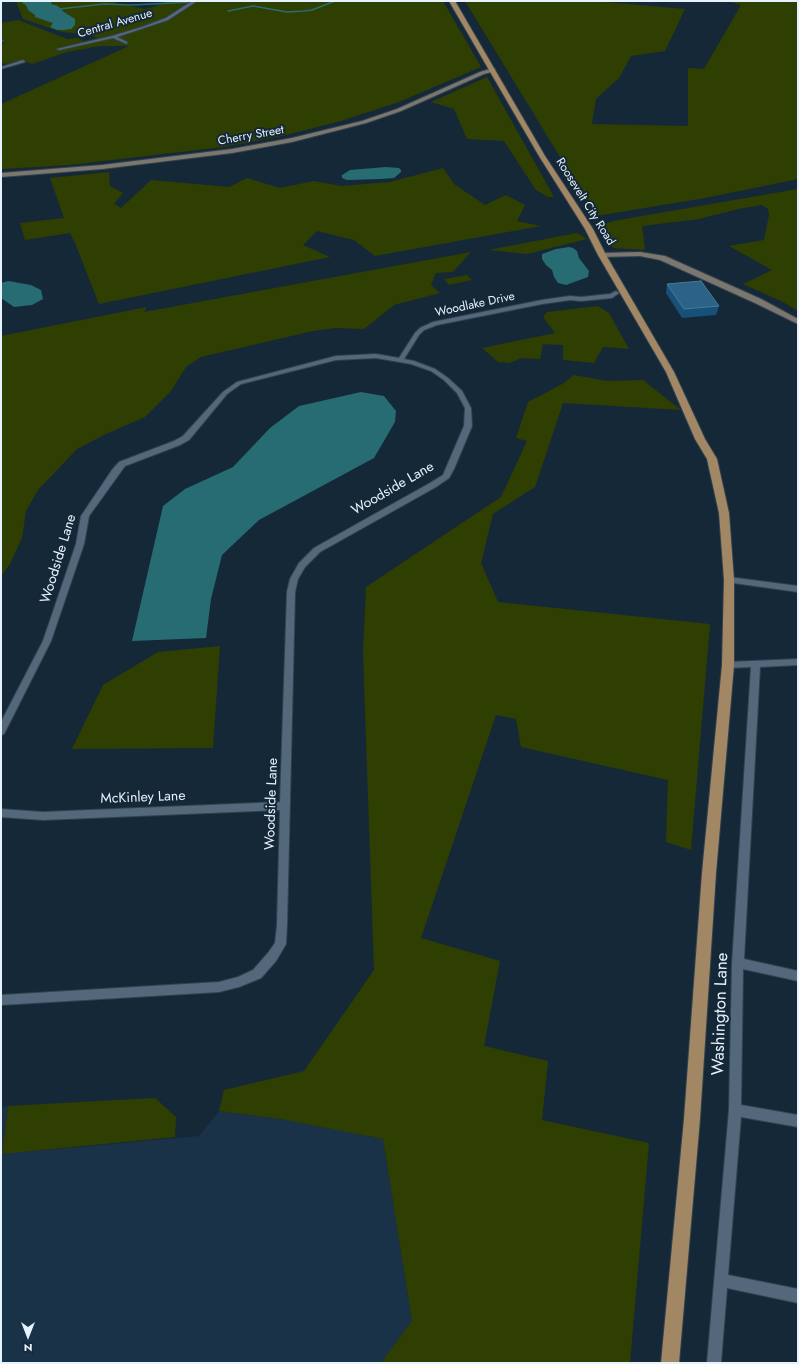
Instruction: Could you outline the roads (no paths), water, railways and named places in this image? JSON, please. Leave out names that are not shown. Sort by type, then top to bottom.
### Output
[{"type":"main road","name":"Roosevelt City Road","points":[[452,1],[494,70],[542,156],[589,229],[602,255]]},
{"type":"main road","points":[[602,255],[620,292],[670,372],[700,439],[712,459],[725,520],[729,580],[728,665],[710,866],[691,1127],[670,1363]]},
{"type":"street","name":"Central Avenue","points":[[59,49],[113,37],[167,19],[194,1]]},
{"type":"street","points":[[113,37],[126,43]]},
{"type":"street","points":[[1,68],[23,61]]},
{"type":"street","name":"Cherry Street","points":[[1,175],[102,167],[232,151],[292,140],[364,122],[399,110],[482,73],[494,70]]},
{"type":"street","name":"Roosevelt City Road","points":[[602,255],[640,254],[662,258],[758,301],[798,322]]},
{"type":"street","name":"Woodlake Drive","points":[[401,359],[417,334],[422,329],[435,323],[570,298],[581,299],[612,296],[620,292]]},
{"type":"street","name":"Woodside Lane","points":[[1,731],[47,641],[80,544],[85,516],[122,464],[177,443],[186,438],[225,393],[239,383],[336,358],[376,356],[401,359],[433,370],[455,387],[465,399],[468,408],[468,426],[446,476],[433,485],[317,550],[302,565],[294,580],[291,592],[282,925],[280,944],[272,957],[257,974],[239,982],[219,987],[1,1000]]},
{"type":"street","points":[[729,580],[798,589]]},
{"type":"street","points":[[728,665],[798,662]]},
{"type":"street","name":"Washington Lane","points":[[714,1363],[735,1110],[738,963],[756,665]]},
{"type":"street","name":"McKinley Lane","points":[[1,812],[43,816],[286,806]]},
{"type":"street","points":[[738,963],[798,976]]},
{"type":"street","points":[[735,1110],[798,1121]]},
{"type":"street","points":[[720,1280],[798,1296]]},
{"type":"waterway","points":[[228,11],[253,6],[287,12],[304,11],[312,10],[335,1]]},
{"type":"waterway","points":[[59,9],[104,4],[132,5],[192,2]]}]
